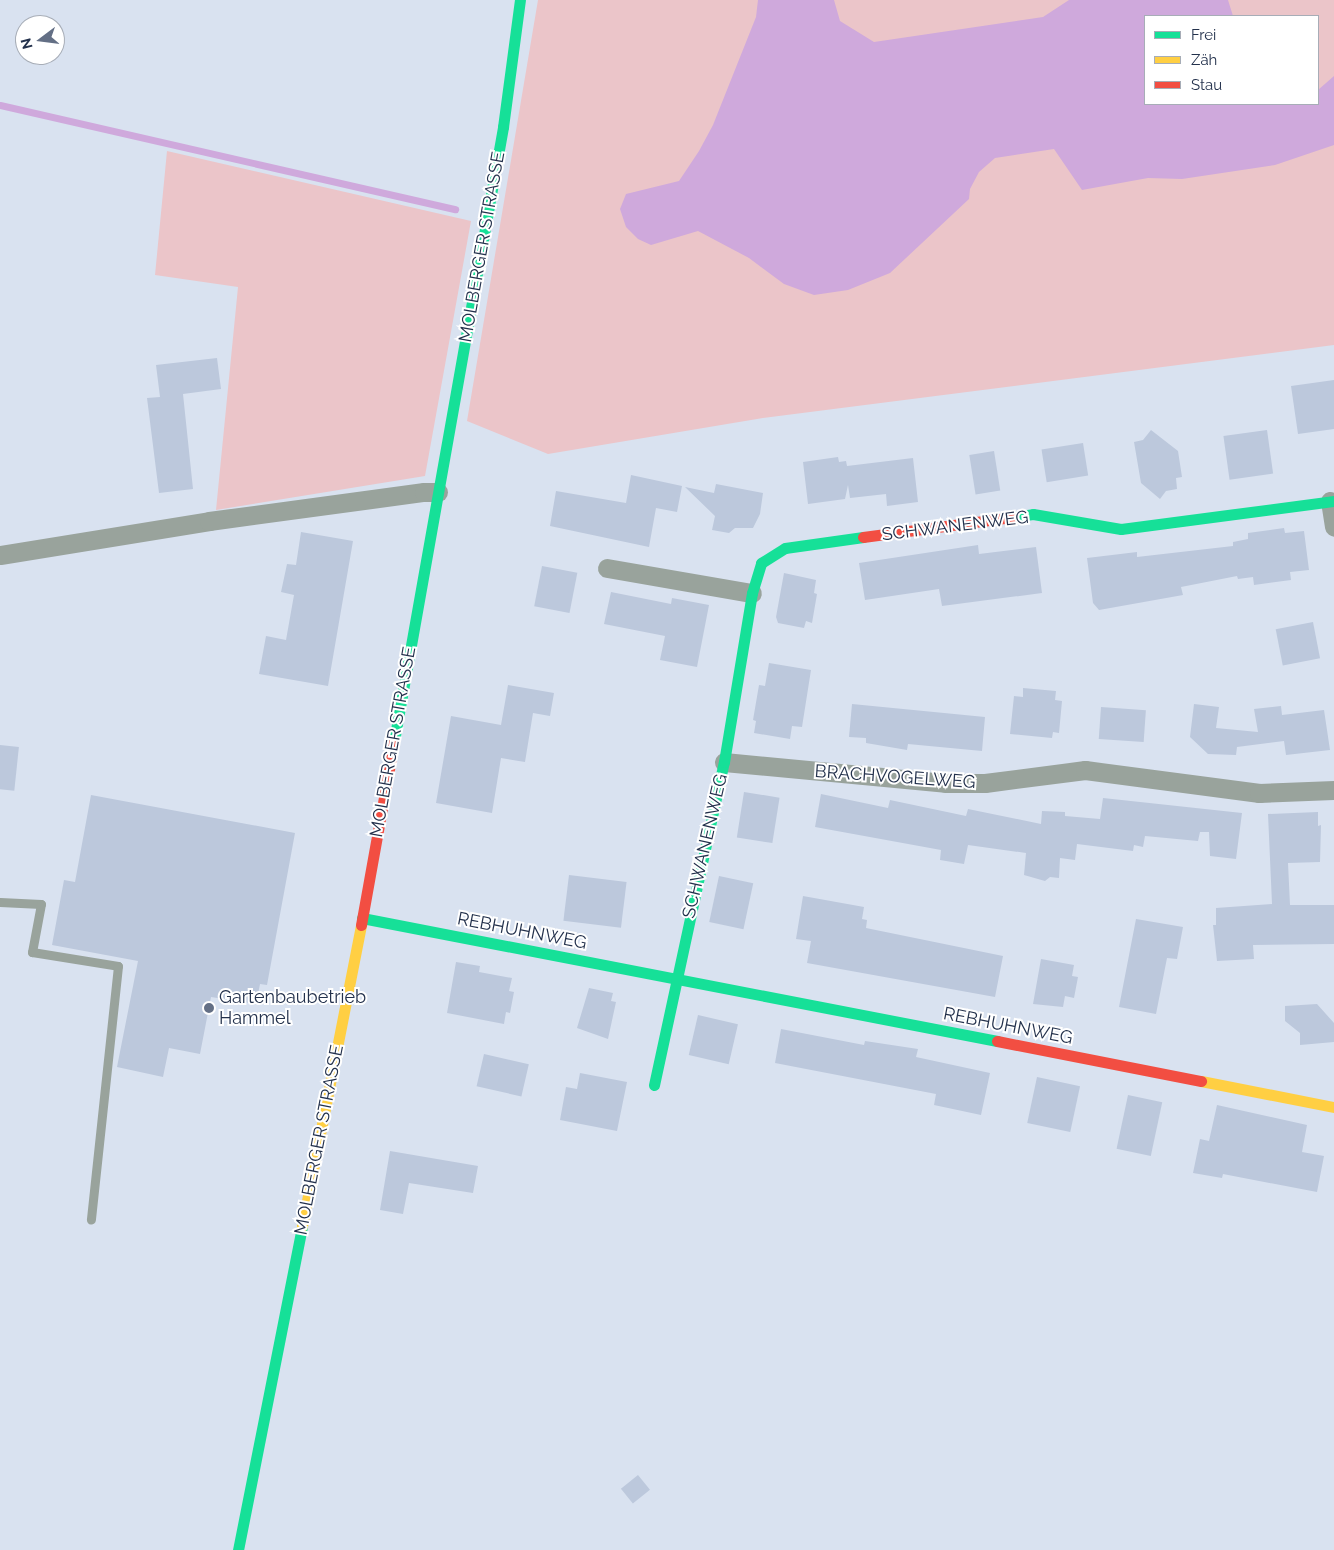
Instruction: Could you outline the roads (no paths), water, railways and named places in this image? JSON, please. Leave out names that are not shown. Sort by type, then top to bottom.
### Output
[{"type":"street","name":"MOLBERGER STRASSE","points":[[238,1550],[362,918],[504,127],[520,0]]},
{"type":"street","points":[[0,554],[209,521],[424,492],[438,492]]},
{"type":"street","points":[[1332,501],[1334,527]]},
{"type":"street","name":"SCHWANENWEG","points":[[676,979],[724,762],[752,593],[761,563],[785,548],[1033,514],[1121,529],[1332,501]]},
{"type":"street","points":[[607,568],[752,593]]},
{"type":"street","name":"BRACHVOGELWEG","points":[[724,762],[945,783],[985,783],[1085,770],[1259,793],[1334,790]]},
{"type":"street","name":"REBHUHNWEG","points":[[362,918],[1334,1107]]},
{"type":"street","points":[[654,1085],[676,979]]},
{"type":"lane","points":[[0,902],[41,904],[32,952],[118,966],[91,1220]]},
{"type":"waterway","points":[[0,105],[455,209]]},
{"type":"place","name":"Gartenbaubetrieb Hammel","points":[[209,1008]]}]
